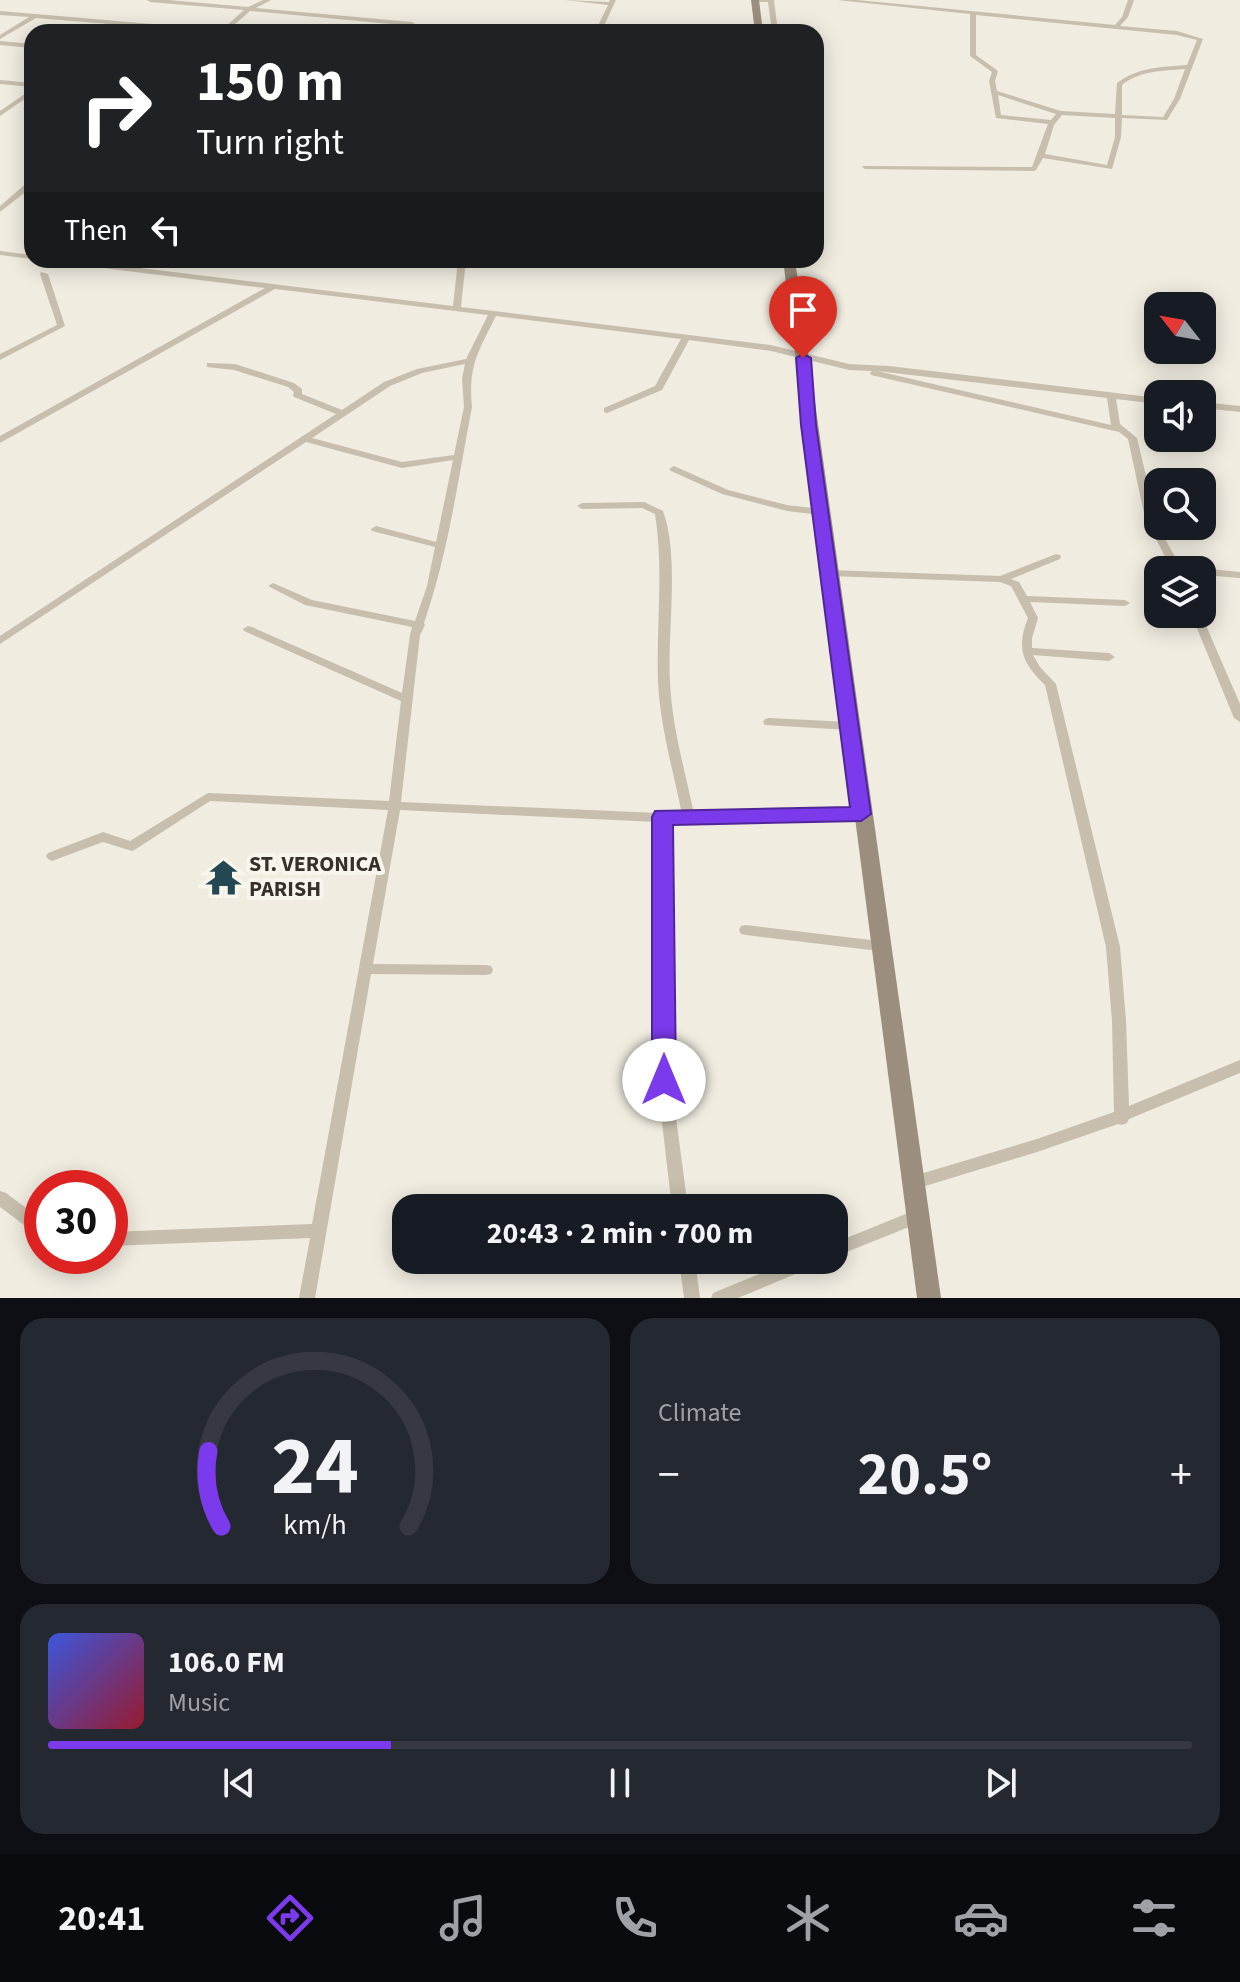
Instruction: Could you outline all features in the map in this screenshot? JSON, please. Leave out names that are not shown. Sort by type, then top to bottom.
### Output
[{"type":"street","points":[[150,0],[412,24]]},
{"type":"street","points":[[233,24],[249,9],[268,0]]},
{"type":"street","points":[[568,0],[612,2],[602,24]]},
{"type":"street","points":[[758,24],[755,0],[771,0],[774,24]]},
{"type":"street","points":[[840,0],[1116,27],[1197,36],[1200,39],[1165,119],[1060,113],[994,92]]},
{"type":"street","points":[[1116,27],[1125,17],[1131,0]]},
{"type":"street","points":[[0,13],[146,24]]},
{"type":"street","points":[[973,13],[973,56],[995,71],[992,81],[998,117],[1050,122]]},
{"type":"street","points":[[0,40],[37,15]]},
{"type":"street","points":[[0,40],[24,44]]},
{"type":"street","points":[[1044,156],[1110,168],[1118,137],[1119,84],[1128,76],[1143,71],[1188,67]]},
{"type":"street","points":[[0,82],[24,84]]},
{"type":"street","points":[[0,114],[24,97]]},
{"type":"street","points":[[865,167],[1034,169],[1044,156],[1050,122],[1060,113]]},
{"type":"street","points":[[0,210],[24,190]]},
{"type":"street","points":[[0,253],[24,256]]},
{"type":"street","points":[[127,268],[771,348],[803,358],[1119,429],[1132,438],[1150,518],[1169,556]]},
{"type":"street","points":[[457,309],[461,268]]},
{"type":"street","points":[[790,268],[820,512],[929,1298]]},
{"type":"street","points":[[0,357],[62,323],[44,274]]},
{"type":"street","points":[[0,440],[273,287]]},
{"type":"street","points":[[307,1298],[395,803],[420,625],[441,546],[468,407],[464,378],[467,361],[493,313]]},
{"type":"street","points":[[607,410],[659,388],[686,337]]},
{"type":"street","points":[[0,641],[387,384],[420,371],[467,361]]},
{"type":"street","points":[[210,365],[235,367],[294,386],[299,391],[297,395],[343,413]]},
{"type":"street","points":[[849,367],[1144,400]]},
{"type":"street","points":[[1111,396],[1119,429]]},
{"type":"street","points":[[1216,406],[1240,409]]},
{"type":"street","points":[[306,439],[402,465],[457,457]]},
{"type":"street","points":[[674,469],[725,492],[787,508],[820,512]]},
{"type":"street","points":[[582,506],[644,505],[660,513],[668,573],[662,624],[664,681],[689,819]]},
{"type":"street","points":[[376,529],[441,546]]},
{"type":"street","points":[[1001,579],[1056,557]]},
{"type":"street","points":[[829,573],[1001,579],[1015,584],[1033,618],[1027,651],[1029,665],[1050,684],[1113,947],[1122,1119]]},
{"type":"street","points":[[1216,573],[1240,575]]},
{"type":"street","points":[[273,586],[309,603],[420,625]]},
{"type":"street","points":[[1023,599],[1125,603]]},
{"type":"street","points":[[1202,628],[1240,718]]},
{"type":"street","points":[[248,629],[408,700]]},
{"type":"street","points":[[1027,651],[1109,657]]},
{"type":"street","points":[[769,722],[849,726]]},
{"type":"street","points":[[52,856],[103,837],[132,846],[208,797],[298,803],[395,803],[689,819],[861,814]]},
{"type":"street","points":[[662,817],[664,1080],[678,1194]]},
{"type":"street","points":[[746,930],[879,946]]},
{"type":"street","points":[[366,969],[486,970]]},
{"type":"street","points":[[911,1183],[1031,1150],[1122,1119],[1240,1066]]},
{"type":"street","points":[[0,1198],[24,1216]]},
{"type":"street","points":[[848,1244],[918,1216]]},
{"type":"street","points":[[128,1238],[318,1231]]},
{"type":"street","points":[[689,1274],[692,1298]]},
{"type":"street","points":[[720,1298],[777,1274]]},
{"type":"place","name":"ST. VERONICA PARISH","points":[[223,877]]},
{"type":"route","points":[[664,1080],[662,817],[689,819],[861,814],[808,425],[803,358]]}]
